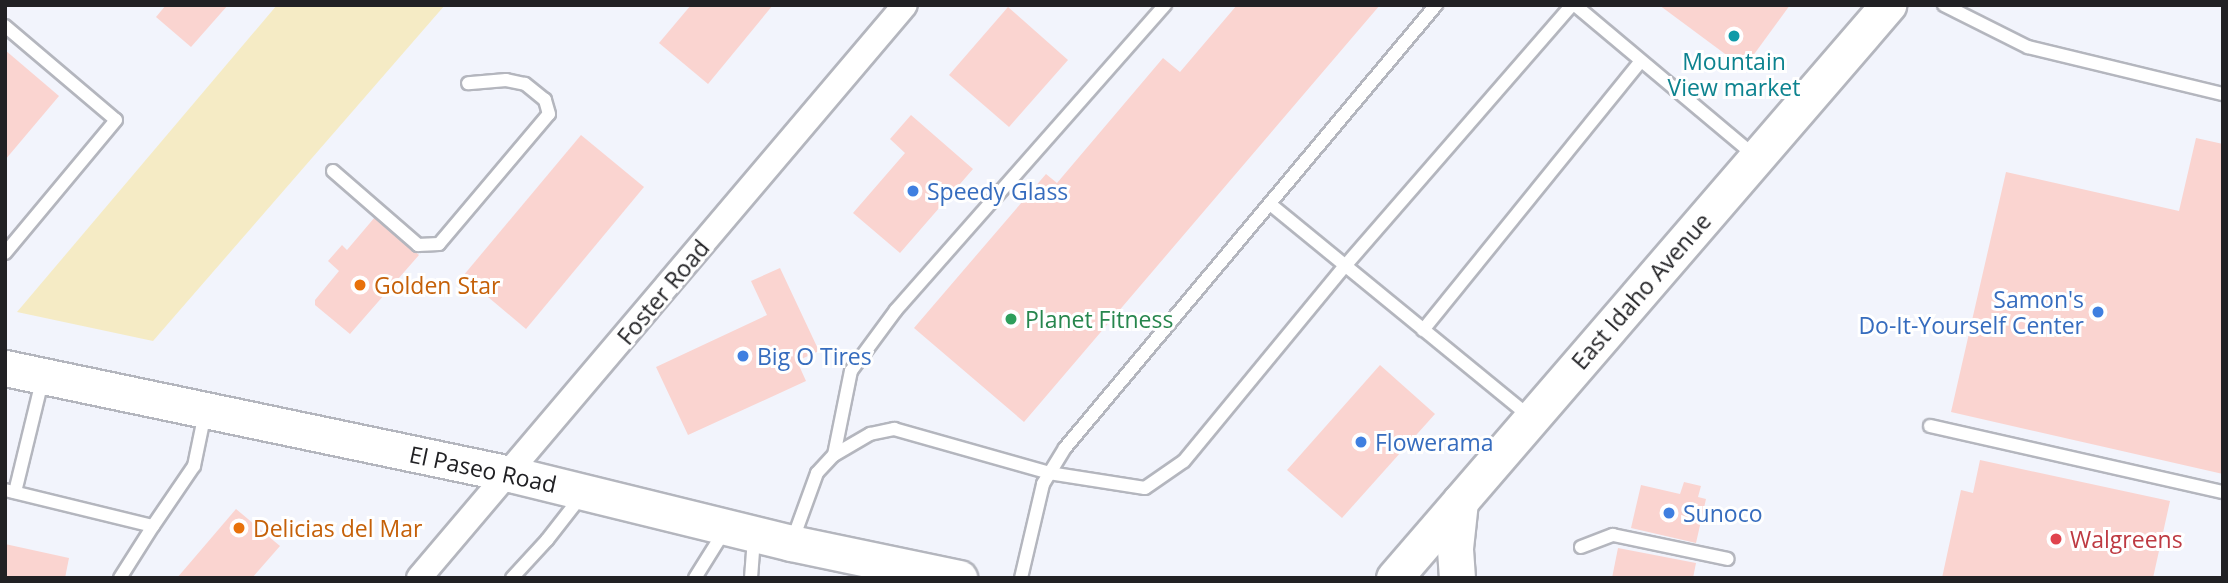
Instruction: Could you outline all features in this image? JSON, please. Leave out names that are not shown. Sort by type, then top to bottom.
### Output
[{"type":"main road","name":"East Idaho Avenue","points":[[1394,578],[1888,5]]},
{"type":"main road","name":"El Paseo Road","points":[[5,368],[585,491],[791,543],[840,559],[959,578]]},
{"type":"main road","points":[[1457,578],[1455,548],[1460,501]]},
{"type":"street","name":"Foster Road","points":[[419,578],[510,474],[905,5]]},
{"type":"lane","points":[[834,455],[851,371],[896,310],[1165,5]]},
{"type":"lane","points":[[1021,578],[1043,484],[1065,448],[1437,5]]},
{"type":"lane","points":[[791,543],[817,473],[834,455],[870,435],[894,429],[1049,474],[1146,488],[1184,461],[1345,266],[1574,5],[1757,157]]},
{"type":"lane","points":[[1944,5],[2028,47],[2223,94]]},
{"type":"lane","points":[[5,26],[116,120],[5,253]]},
{"type":"lane","points":[[1423,330],[1641,61]]},
{"type":"lane","points":[[333,171],[418,245],[439,244],[549,114],[545,100],[525,84],[506,80],[468,83]]},
{"type":"lane","points":[[1270,204],[1532,418]]},
{"type":"lane","points":[[43,377],[10,491],[153,527]]},
{"type":"lane","points":[[120,578],[194,466],[205,411]]},
{"type":"lane","points":[[1930,426],[2223,492]]},
{"type":"lane","points":[[512,578],[547,540],[585,491]]},
{"type":"lane","points":[[695,578],[740,530]]},
{"type":"lane","points":[[740,530],[751,578]]},
{"type":"lane","points":[[1581,547],[1612,535],[1728,559]]},
{"type":"sand","points":[[277,5],[445,5],[153,341],[17,312]]},
{"type":"building","points":[[166,5],[228,5],[191,47],[156,17]]},
{"type":"building","points":[[691,5],[773,5],[708,84],[659,43]]},
{"type":"building","points":[[1237,5],[1380,5],[1024,422],[914,328],[1046,174],[1057,183],[1163,58],[1180,72]]},
{"type":"building","name":"Mountain View market","points":[[1659,5],[1790,5],[1744,68]]},
{"type":"building","points":[[1008,7],[1068,60],[1009,127],[949,75]]},
{"type":"building","points":[[5,50],[59,96],[5,160]]},
{"type":"building","name":"Speedy Glass","points":[[911,115],[973,169],[900,253],[853,213],[905,153],[890,139]]},
{"type":"building","points":[[581,135],[644,187],[526,329],[463,276]]},
{"type":"building","name":"Samon's Do-It-Yourself Center","points":[[2196,138],[2223,144],[2223,474],[1951,412],[2006,172],[2179,211]]},
{"type":"building","name":"Golden Star","points":[[375,217],[419,255],[350,334],[315,305],[315,300],[339,271],[328,261],[342,245],[347,250]]},
{"type":"building","name":"Big O Tires","points":[[780,268],[819,351],[797,361],[806,381],[688,435],[656,367],[767,315],[751,281]]},
{"type":"building","name":"Flowerama","points":[[1380,365],[1435,414],[1342,518],[1287,470]]},
{"type":"building","name":"Walgreens","points":[[1980,460],[2170,501],[2153,578],[1942,578],[1961,490],[1973,493]]},
{"type":"building","name":"Sunoco","points":[[1684,482],[1701,486],[1698,497],[1706,499],[1696,543],[1631,528],[1641,485],[1680,494]]},
{"type":"building","name":"Delicias del Mar","points":[[236,509],[280,546],[252,578],[177,578]]},
{"type":"building","points":[[5,544],[69,558],[65,578],[5,578]]},
{"type":"building","name":"Sunoco","points":[[1618,548],[1696,563],[1693,578],[1612,578]]},
{"type":"place","name":"Mountain View market","points":[[1734,36]]},
{"type":"place","name":"Speedy Glass","points":[[913,191]]},
{"type":"place","name":"Golden Star","points":[[360,285]]},
{"type":"place","name":"Samon's Do-It-Yourself Center","points":[[2098,312]]},
{"type":"place","name":"Planet Fitness","points":[[1011,319]]},
{"type":"place","name":"Big O Tires","points":[[743,356]]},
{"type":"place","name":"Flowerama","points":[[1361,442]]},
{"type":"place","name":"Sunoco","points":[[1669,513]]},
{"type":"place","name":"Delicias del Mar","points":[[239,528]]},
{"type":"place","name":"Walgreens","points":[[2056,539]]}]
